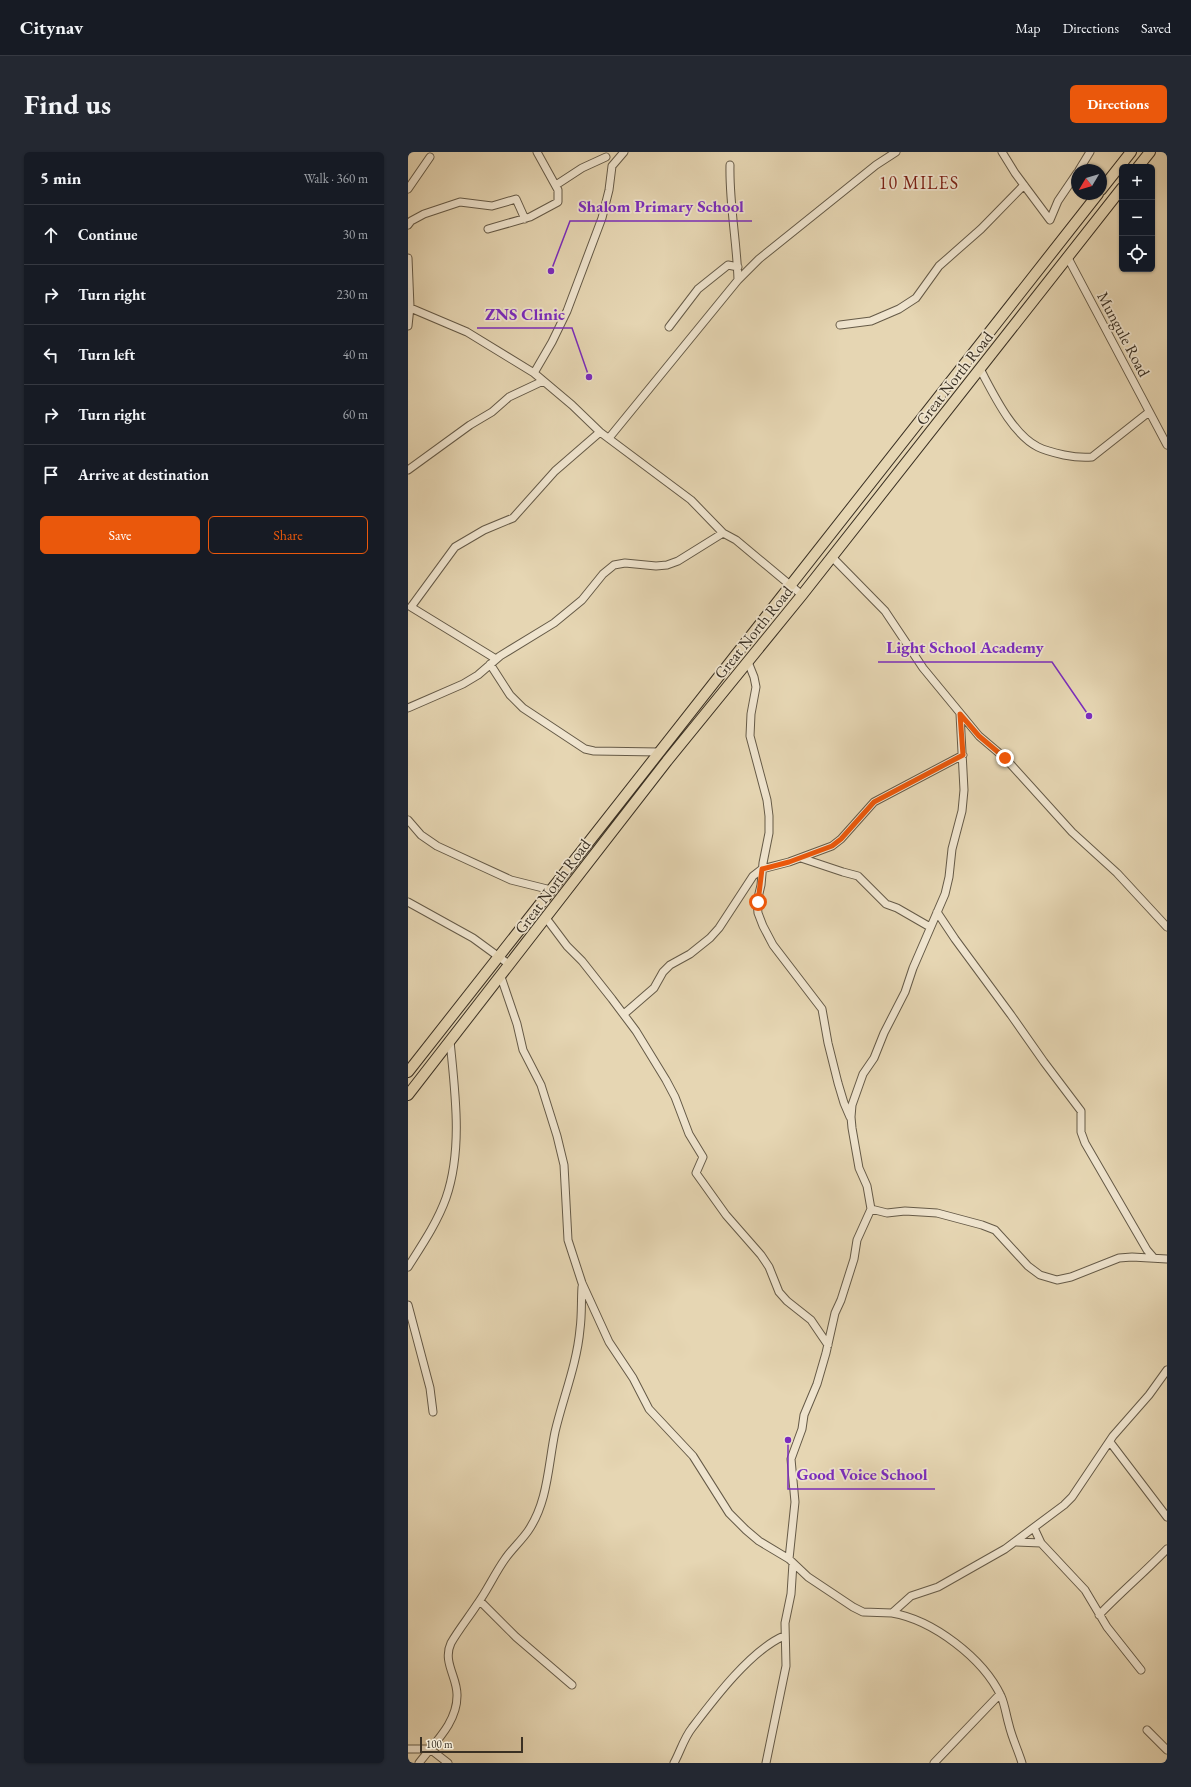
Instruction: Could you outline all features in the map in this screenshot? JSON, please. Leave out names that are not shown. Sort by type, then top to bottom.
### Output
[{"type":"highway","points":[[1107,182],[1131,152]]},
{"type":"highway","points":[[1140,164],[1150,152]]},
{"type":"highway","name":"Great North Road","points":[[408,1095],[667,761],[832,558],[1119,192]]},
{"type":"highway","name":"Great North Road","points":[[408,1072],[1093,200]]},
{"type":"street","points":[[488,229],[525,218],[558,202],[558,190],[556,185],[537,152]]},
{"type":"street","points":[[534,373],[552,342],[574,293],[602,218],[609,190],[612,166],[624,152]]},
{"type":"street","points":[[609,438],[738,280],[759,259],[876,165],[896,152]]},
{"type":"street","points":[[1002,152],[1024,186],[1050,220],[1058,201],[1071,182]]},
{"type":"street","points":[[1083,164],[1090,152]]},
{"type":"street","points":[[556,185],[605,154],[612,166]]},
{"type":"street","points":[[408,189],[430,157]]},
{"type":"street","points":[[730,165],[738,280]]},
{"type":"street","points":[[840,325],[871,321],[899,309],[916,298],[939,266],[981,229],[1024,186]]},
{"type":"street","points":[[408,225],[411,221],[424,214],[460,202],[492,206],[516,199],[525,218]]},
{"type":"street","points":[[408,258],[408,326]]},
{"type":"street","name":"Mungule Road","points":[[1068,258],[1167,444]]},
{"type":"street","points":[[669,327],[682,308],[702,285],[728,265],[738,266]]},
{"type":"street","points":[[409,307],[467,332],[534,373],[572,405],[600,432],[691,500],[723,532],[736,540],[802,595]]},
{"type":"street","points":[[980,369],[1013,424],[1026,439],[1037,447],[1053,452],[1082,458],[1092,457],[1149,412]]},
{"type":"street","points":[[408,470],[470,425],[492,412],[508,397],[543,382]]},
{"type":"street","points":[[496,659],[411,607],[455,547],[484,530],[513,518],[555,471],[600,432]]},
{"type":"street","points":[[408,708],[463,684],[478,675],[496,659],[554,623],[582,600],[603,574],[614,565],[625,563],[656,566],[667,565],[678,561],[723,532]]},
{"type":"street","points":[[832,558],[884,611],[924,668],[979,736],[1005,758],[1072,832],[1117,873],[1167,927]]},
{"type":"street","points":[[748,662],[756,687],[751,714],[750,736],[767,800],[769,816],[769,833],[762,869],[758,913],[773,945],[822,1009],[828,1043],[838,1083],[851,1117],[859,1168],[867,1186],[871,1208],[857,1240],[854,1259],[843,1294],[835,1313],[817,1384],[804,1414],[798,1444],[791,1459],[795,1502],[791,1561],[791,1594],[784,1636],[786,1666],[766,1763]]},
{"type":"street","points":[[490,664],[510,695],[523,708],[585,749],[594,751],[659,752]]},
{"type":"street","points":[[851,1117],[857,1089],[863,1074],[874,1058],[884,1033],[905,992],[913,968],[945,894],[949,877],[952,849],[962,811],[964,790],[960,714]]},
{"type":"street","points":[[624,1014],[654,988],[663,972],[670,965],[703,946],[719,928],[753,876],[762,869],[820,851],[841,839],[874,802],[963,755]]},
{"type":"street","points":[[408,820],[421,835],[437,846],[511,880],[551,890]]},
{"type":"street","points":[[801,858],[858,876],[886,904],[897,908],[930,927]]},
{"type":"street","points":[[408,902],[473,938],[510,965]]},
{"type":"street","points":[[937,912],[1044,1062],[1081,1111],[1081,1132],[1085,1143],[1152,1257]]},
{"type":"street","points":[[546,918],[624,1014],[666,1080],[675,1097],[689,1134],[701,1152],[702,1161],[696,1173],[726,1215],[769,1267],[779,1292],[787,1301],[811,1320],[828,1345]]},
{"type":"street","points":[[501,977],[518,1024],[523,1050],[541,1084],[557,1136],[564,1165],[568,1240],[582,1283],[609,1342],[633,1378],[649,1409],[693,1456],[729,1514],[759,1540],[791,1561],[808,1577],[853,1607],[863,1612],[906,1615],[932,1628],[968,1653],[984,1670],[1000,1694],[1022,1763]]},
{"type":"street","points":[[408,1267],[439,1216],[451,1178],[454,1155],[455,1111],[450,1041]]},
{"type":"street","points":[[871,1208],[887,1213],[905,1211],[937,1213],[995,1230],[1028,1266],[1040,1275],[1057,1280],[1071,1277],[1119,1258],[1152,1257],[1167,1259]]},
{"type":"street","points":[[419,1763],[445,1730],[453,1717],[456,1708],[458,1695],[449,1666],[448,1654],[450,1645],[462,1625],[480,1601],[499,1568],[528,1530],[546,1490],[555,1433],[574,1362],[580,1330],[582,1283]]},
{"type":"street","points":[[408,1305],[430,1388],[434,1412]]},
{"type":"street","points":[[892,1613],[911,1596],[938,1587],[1015,1542],[1064,1505],[1072,1497],[1110,1442],[1149,1395],[1167,1370]]},
{"type":"street","points":[[1110,1442],[1167,1517]]},
{"type":"street","points":[[1034,1528],[1041,1543],[1084,1590],[1114,1637],[1141,1670]]},
{"type":"street","points":[[1015,1542],[1041,1543]]},
{"type":"street","points":[[1099,1615],[1124,1588],[1148,1569],[1167,1549]]},
{"type":"street","points":[[480,1601],[516,1637],[572,1685]]},
{"type":"street","points":[[674,1763],[692,1728],[708,1705],[751,1659],[774,1640],[784,1636]]},
{"type":"street","points":[[934,1763],[1000,1694]]},
{"type":"street","points":[[1147,1730],[1167,1750]]},
{"type":"street","points":[[408,1749],[430,1748],[448,1763]]},
{"type":"place","name":"Shalom Primary School","points":[[551,271]]},
{"type":"place","name":"ZNS Clinic","points":[[589,377]]},
{"type":"place","name":"Light School Academy","points":[[1089,716]]},
{"type":"place","name":"Good Voice School","points":[[788,1440]]},
{"type":"district","name":"10 MILES","points":[[919,183]]},
{"type":"route","points":[[758,902],[762,869],[789,862],[832,846],[841,839],[874,802],[887,794],[928,775],[963,755],[960,714],[979,736],[1005,758]]}]
